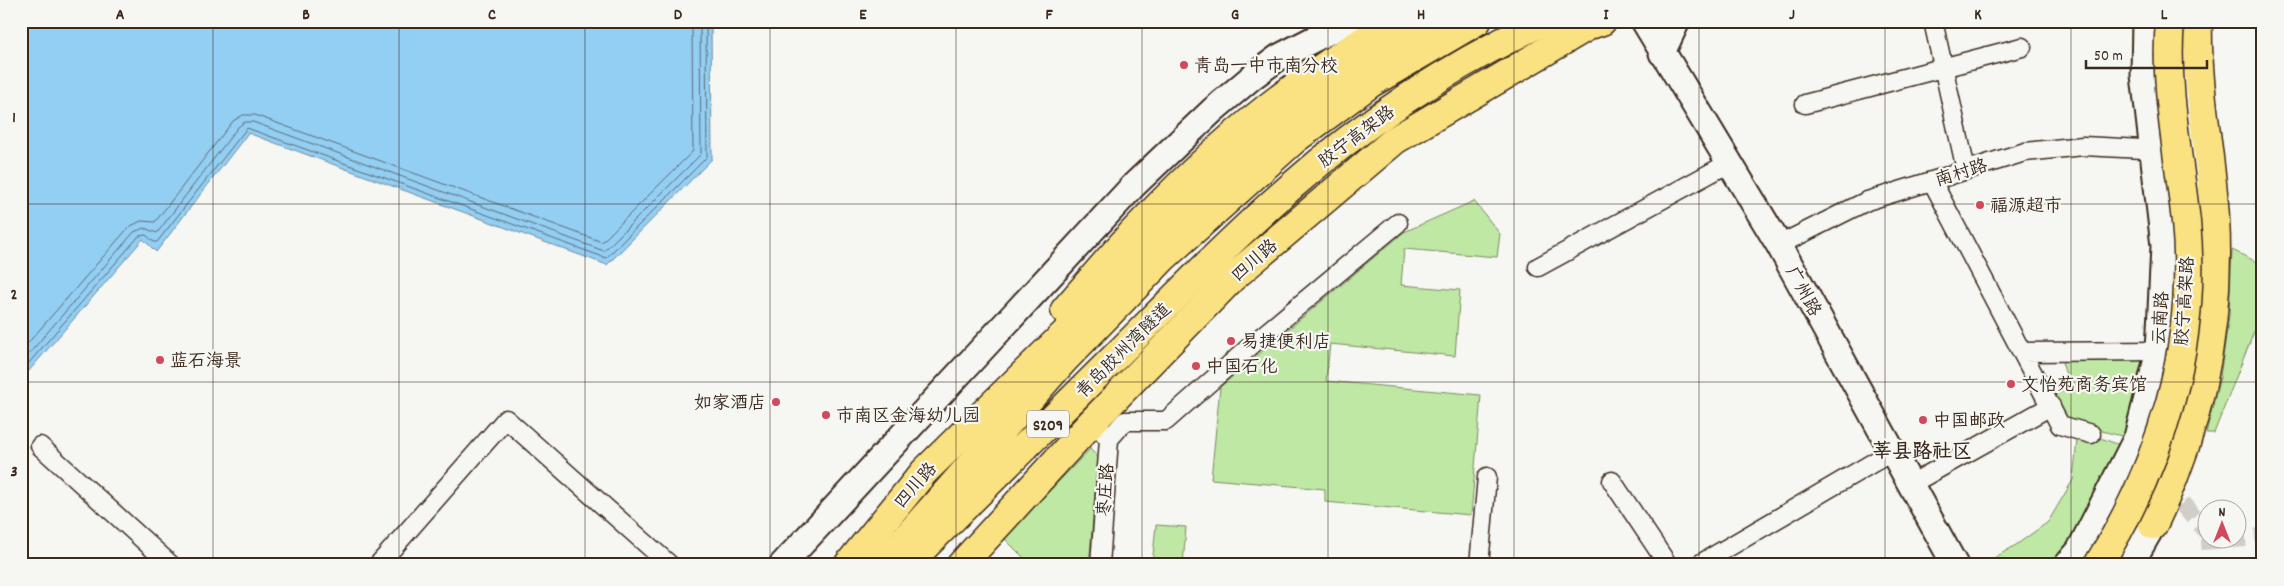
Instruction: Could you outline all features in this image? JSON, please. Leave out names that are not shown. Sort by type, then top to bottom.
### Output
[{"type":"main road","points":[[996,401],[1056,320],[1163,202],[1198,167],[1252,119],[1341,54],[1398,21]]},
{"type":"main road","name":"四川路","points":[[848,565],[924,472],[1228,168],[1343,75],[1440,21]]},
{"type":"main road","points":[[882,565],[1064,360],[1164,257],[1295,139],[1371,83],[1477,21]]},
{"type":"main road","name":"胶宁高架路","points":[[1190,283],[1294,184],[1395,107],[1492,48],[1544,21]]},
{"type":"main road","name":"四川路","points":[[961,565],[1101,431],[1232,278],[1395,140],[1590,26],[1602,21]]},
{"type":"main road","name":"胶宁高架路","points":[[2098,565],[2125,521],[2154,456],[2172,396],[2184,334],[2188,253],[2171,107],[2168,50],[2170,21]]},
{"type":"main road","points":[[2153,525],[2176,474],[2191,432],[2206,374],[2217,260],[2215,215],[2197,51],[2198,21]]},
{"type":"main road","name":"青岛胶州湾隧道","points":[[906,565],[1190,283]]},
{"type":"street","points":[[782,565],[912,423],[1142,178],[1213,110],[1252,77],[1279,57],[1349,21]]},
{"type":"street","name":"广州路","points":[[1644,21],[1779,245],[1955,565]]},
{"type":"street","points":[[1662,53],[1677,21]]},
{"type":"street","points":[[1933,21],[1966,170]]},
{"type":"street","name":"云南路","points":[[2067,565],[2079,551],[2137,437],[2159,351],[2164,246],[2144,75],[2145,21]]},
{"type":"street","name":"云南路","points":[[2109,565],[2130,533],[2166,448],[2184,395],[2194,338],[2201,265],[2199,219],[2185,86],[2186,21]]},
{"type":"street","points":[[1805,104],[2022,47]]},
{"type":"street","name":"南村路","points":[[1779,245],[1867,201],[2026,152],[2083,146],[2192,151]]},
{"type":"street","points":[[1538,267],[1729,163]]},
{"type":"street","points":[[1932,181],[2060,425],[2091,434]]},
{"type":"street","points":[[1101,431],[1125,421],[1166,421],[1254,343],[1398,223]]},
{"type":"street","points":[[2022,352],[2159,351]]},
{"type":"street","points":[[1911,484],[2051,406]]},
{"type":"street","points":[[378,565],[506,419],[670,565]]},
{"type":"street","name":"枣庄路","points":[[1100,565],[1101,431]]},
{"type":"street","points":[[40,446],[171,565]]},
{"type":"street","points":[[1698,565],[1892,451]]},
{"type":"street","points":[[1479,565],[1487,477]]},
{"type":"street","points":[[1612,481],[1668,565]]},
{"type":"street","points":[[2130,565],[2153,525]]},
{"type":"green space","points":[[1474,201],[1500,234],[1497,257],[1404,249],[1401,285],[1460,290],[1455,356],[1330,344],[1326,381],[1481,395],[1471,515],[1325,502],[1325,489],[1211,479],[1220,387],[1404,232]]},
{"type":"green space","points":[[2232,250],[2263,265],[2263,309],[2214,433],[2206,433],[2220,377],[2229,316]]},
{"type":"green space","points":[[2061,359],[2142,360],[2126,437],[2065,422],[2054,395],[2070,388]]},
{"type":"green space","points":[[2078,430],[2120,445],[2071,548],[2055,565],[1982,565],[2016,545],[2048,522],[2073,480]]},
{"type":"green space","points":[[1090,449],[1098,457],[1089,565],[1031,565],[1004,538]]},
{"type":"green space","points":[[1156,525],[1186,527],[1183,565],[1152,565]]},
{"type":"water","points":[[21,21],[711,21],[712,159],[607,265],[248,133],[156,252],[143,239],[21,380]]},
{"type":"tunnel","points":[[2164,483],[2196,520]]},
{"type":"tunnel","points":[[2246,538],[2263,537]]},
{"type":"place","name":"青岛一中市南分校","points":[[1184,65]]},
{"type":"place","name":"福源超市","points":[[1980,205]]},
{"type":"place","name":"易捷便利店","points":[[1231,341]]},
{"type":"place","name":"蓝石海景","points":[[160,360]]},
{"type":"place","name":"中国石化","points":[[1196,366]]},
{"type":"place","name":"文怡苑商务宾馆","points":[[2011,384]]},
{"type":"place","name":"如家酒店","points":[[776,402]]},
{"type":"place","name":"市南区金海幼儿园","points":[[826,415]]},
{"type":"place","name":"中国邮政","points":[[1923,420]]},
{"type":"district","name":"莘县路社区","points":[[1922,450]]}]
